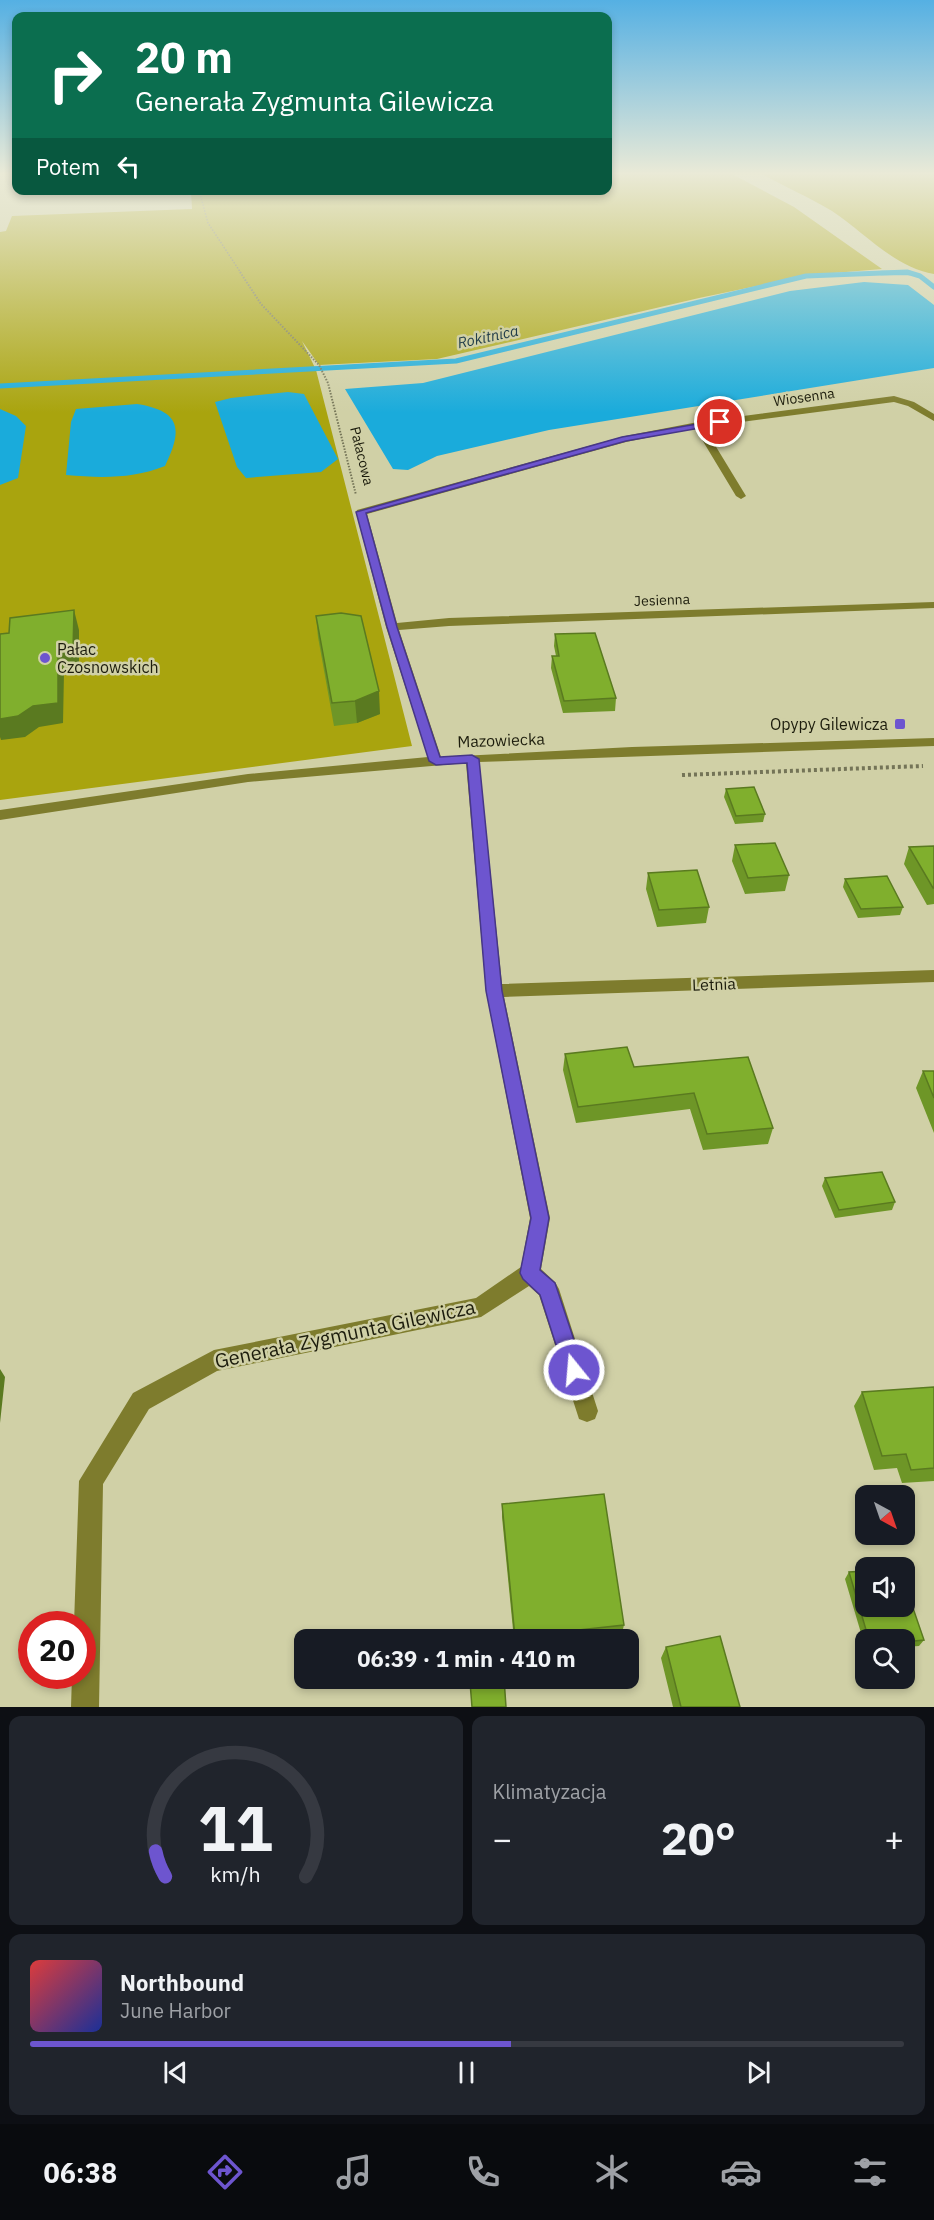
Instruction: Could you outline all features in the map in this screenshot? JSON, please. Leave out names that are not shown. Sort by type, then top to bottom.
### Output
[{"type":"street","name":"Wiosenna","points":[[361,512],[625,439],[698,425],[894,399],[911,404],[934,418]]},
{"type":"street","points":[[698,425],[741,496]]},
{"type":"street","name":"Pałacowa","points":[[361,512],[392,627],[436,761]]},
{"type":"street","name":"Jesienna","points":[[392,627],[449,622],[934,604]]},
{"type":"street","name":"Mazowiecka","points":[[0,814],[208,783],[436,761],[934,742]]},
{"type":"street","points":[[472,759],[494,991],[540,1218],[530,1273],[548,1289],[587,1411]]},
{"type":"street","name":"Letnia","points":[[494,991],[934,976]]},
{"type":"street","name":"Generała Zygmunta Gilewicza","points":[[85,1707],[91,1480],[141,1401],[214,1360],[481,1307],[530,1273]]},
{"type":"path","name":"Pałacowa","points":[[228,254],[261,304],[319,365],[328,383],[361,512]]},
{"type":"shaded area","points":[[0,254],[860,254],[882,269],[810,275],[699,298],[437,359],[319,365],[302,341],[316,370],[412,746],[0,800]]},
{"type":"shaded area","points":[[888,254],[934,254],[934,274],[919,270]]},
{"type":"water","points":[[864,282],[908,285],[934,305],[934,368],[549,430],[437,456],[408,470],[393,469],[345,389],[423,383],[790,291]]},
{"type":"water","points":[[288,392],[304,394],[338,459],[321,472],[246,478],[237,467],[215,402]]},
{"type":"water","points":[[137,404],[162,411],[170,417],[174,424],[176,432],[174,442],[165,466],[141,473],[116,476],[66,475],[71,422],[76,409]]},
{"type":"water","points":[[0,409],[16,416],[26,426],[18,478],[0,485]]},
{"type":"building","points":[[74,610],[73,650],[58,652],[58,703],[33,706],[18,716],[0,719],[0,634],[9,633],[10,618]]},
{"type":"building","points":[[341,613],[361,616],[379,691],[355,701],[332,703],[316,616]]},
{"type":"building","points":[[595,633],[616,698],[564,701],[552,656],[559,656],[555,634]]},
{"type":"building","points":[[754,787],[765,814],[736,816],[726,789]]},
{"type":"building","points":[[775,843],[789,875],[748,878],[735,845]]},
{"type":"building","points":[[934,846],[934,888],[933,888],[909,847]]},
{"type":"building","points":[[697,870],[709,907],[659,910],[648,873]]},
{"type":"building","points":[[887,876],[903,907],[861,909],[845,879]]},
{"type":"building","points":[[627,1047],[634,1067],[748,1057],[773,1128],[707,1134],[694,1093],[578,1107],[565,1054]]},
{"type":"building","points":[[923,1071],[934,1071],[934,1098]]},
{"type":"building","points":[[882,1172],[895,1202],[839,1210],[825,1178]]},
{"type":"building","points":[[934,1387],[934,1468],[911,1470],[906,1454],[882,1456],[862,1392]]},
{"type":"building","points":[[604,1494],[624,1625],[588,1629],[514,1629],[502,1504]]},
{"type":"building","points":[[849,1572],[855,1572],[855,1592]]},
{"type":"building","points":[[915,1614],[924,1640],[915,1641],[915,1629],[866,1629],[862,1617],[915,1617]]},
{"type":"building","points":[[720,1636],[740,1707],[681,1707],[666,1647]]},
{"type":"building","points":[[471,1689],[505,1689],[506,1707],[472,1707]]},
{"type":"waterway","name":"Rokitnica","points":[[882,273],[907,272],[920,276],[934,287]]},
{"type":"waterway","name":"Rokitnica","points":[[0,386],[456,361],[806,276],[882,273]]},
{"type":"waterway","name":"Rokitnica","points":[[882,273],[910,273]]},
{"type":"place","name":"Pałac Czosnowskich","points":[[45,658]]},
{"type":"place","name":"Opypy Gilewicza","points":[[900,724]]},
{"type":"route","points":[[574,1370],[548,1289],[530,1273],[540,1218],[494,991],[472,759],[436,761],[392,627],[361,512],[625,439],[720,422]]}]
